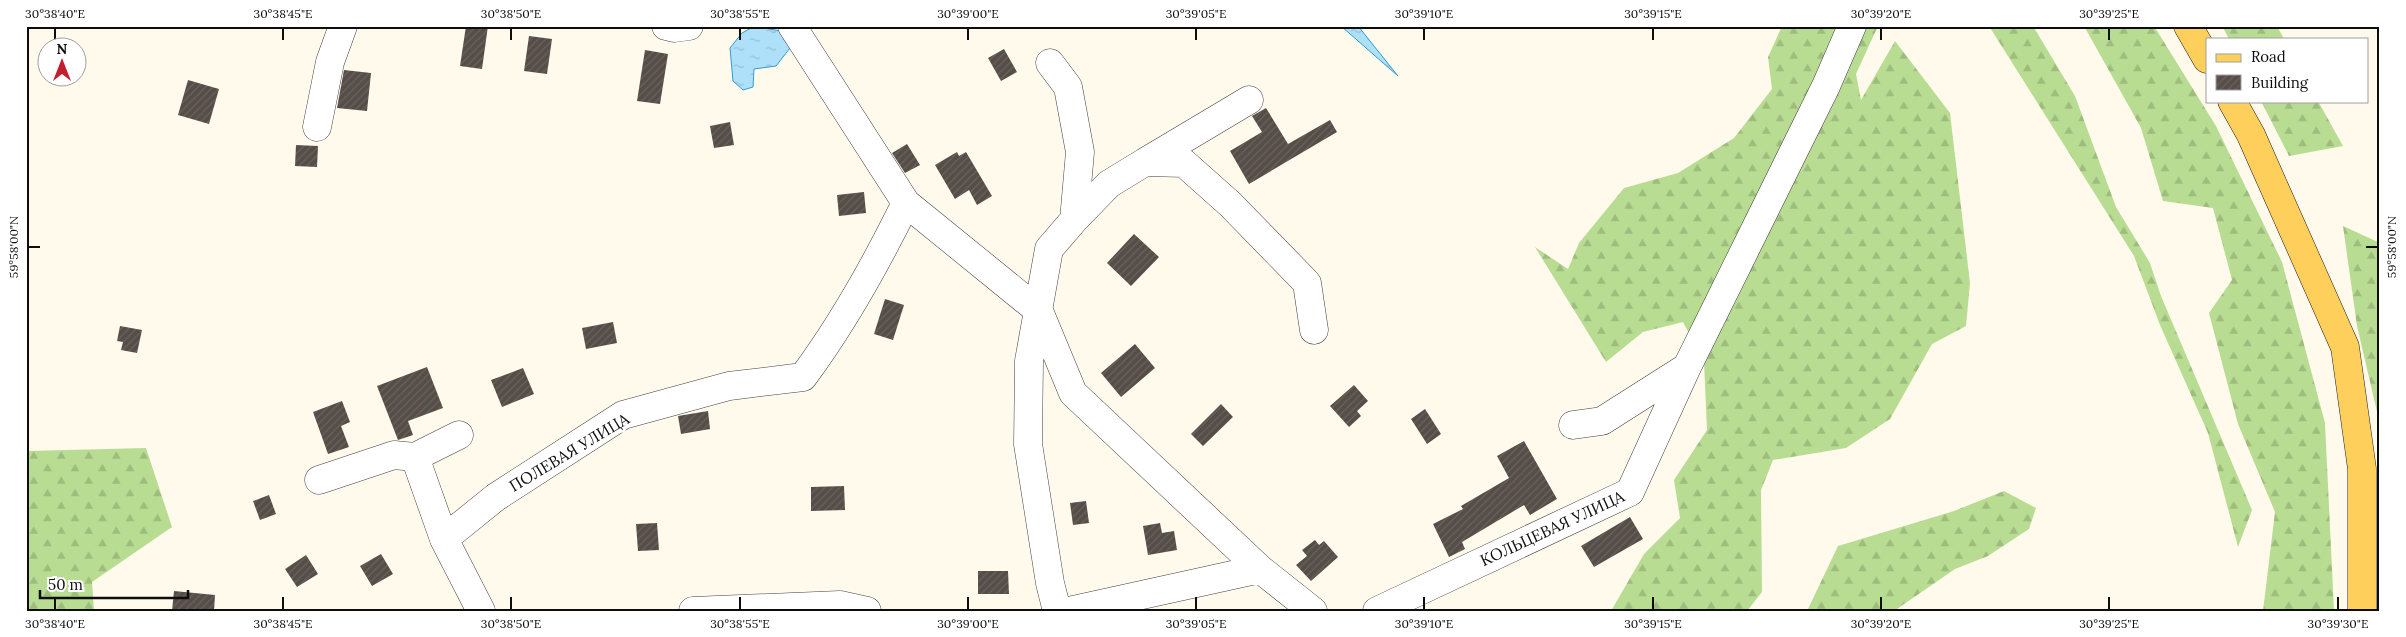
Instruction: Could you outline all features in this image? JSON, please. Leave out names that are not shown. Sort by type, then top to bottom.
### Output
[{"type":"main road","points":[[2188,26],[2206,57]]},
{"type":"main road","points":[[2233,102],[2251,135],[2345,347],[2362,469],[2362,611]]},
{"type":"street","points":[[317,126],[330,62],[343,26]]},
{"type":"street","points":[[666,26],[674,28],[689,26]]},
{"type":"street","points":[[792,26],[906,203],[1039,311],[1073,393],[1260,569],[1313,611]]},
{"type":"street","name":"КОЛЬЦЕВАЯ УЛИЦА","points":[[1377,611],[1630,492],[1687,367],[1826,86],[1852,26]]},
{"type":"street","points":[[1050,63],[1068,87],[1080,152],[1074,220]]},
{"type":"street","points":[[1057,611],[1050,583],[1028,444],[1029,361],[1049,250],[1074,220],[1109,184],[1249,100]]},
{"type":"street","points":[[1145,162],[1184,163],[1230,204],[1307,283],[1314,330]]},
{"type":"street","name":"ПОЛЕВАЯ УЛИЦА","points":[[444,539],[496,497],[622,415],[729,386],[802,377],[828,344],[872,272],[906,203]]},
{"type":"street","points":[[1573,424],[1602,421],[1687,367]]},
{"type":"street","points":[[319,480],[394,455],[415,457],[460,435]]},
{"type":"street","points":[[415,457],[444,539],[481,611]]},
{"type":"street","points":[[1068,611],[1260,569]]},
{"type":"street","points":[[693,611],[840,604],[867,611]]},
{"type":"green space","points":[[1782,26],[1878,26],[1856,74],[1861,100],[1895,41],[1950,113],[1970,283],[1966,326],[1932,344],[1890,419],[1846,448],[1773,460],[1761,490],[1762,592],[1747,611],[1611,611],[1644,554],[1680,518],[1674,480],[1707,430],[1704,362],[1683,322],[1643,332],[1606,362],[1535,247],[1568,269],[1579,243],[1624,188],[1678,173],[1734,138],[1772,89],[1768,57]]},
{"type":"green space","points":[[1989,26],[2033,26],[2075,96],[2116,207],[2150,263],[2161,296],[2252,510],[2238,547],[2208,433],[2160,325],[2134,256]]},
{"type":"green space","points":[[2084,26],[2154,26],[2216,126],[2282,262],[2325,423],[2334,611],[2263,611],[2275,512],[2238,424],[2209,313],[2232,280],[2213,208],[2163,201],[2141,128]]},
{"type":"green space","points":[[2222,26],[2277,26],[2283,38],[2228,38]]},
{"type":"green space","points":[[2262,102],[2319,102],[2343,146],[2289,156]]},
{"type":"green space","points":[[2343,226],[2380,243],[2380,466],[2378,416],[2357,326]]},
{"type":"green space","points":[[146,448],[172,527],[92,582],[94,611],[26,611],[26,451]]},
{"type":"green space","points":[[2004,491],[2036,508],[2029,529],[1988,556],[1955,569],[1894,611],[1807,611],[1838,546],[1954,511]]},
{"type":"water","points":[[755,26],[780,31],[790,48],[776,66],[754,69],[753,87],[743,90],[733,81],[730,48],[742,33]]},
{"type":"water","points":[[1341,26],[1358,26],[1398,76]]},
{"type":"building","points":[[466,26],[488,26],[482,69],[460,66]]},
{"type":"building","points":[[529,36],[552,39],[547,74],[524,71]]},
{"type":"building","points":[[1004,49],[1017,72],[1001,81],[988,58]]},
{"type":"building","points":[[645,50],[668,54],[660,104],[637,101]]},
{"type":"building","points":[[344,70],[371,73],[367,111],[337,108]]},
{"type":"building","points":[[188,80],[219,89],[209,124],[178,115]]},
{"type":"building","points":[[1266,108],[1288,144],[1330,120],[1337,132],[1249,184],[1230,151],[1262,132],[1252,116]]},
{"type":"building","points":[[730,122],[734,145],[714,148],[710,126]]},
{"type":"building","points":[[907,144],[920,165],[905,173],[892,153]]},
{"type":"building","points":[[296,145],[318,146],[317,167],[295,166]]},
{"type":"building","points":[[957,152],[959,156],[966,152],[992,196],[977,205],[969,190],[955,199],[935,165]]},
{"type":"building","points":[[864,192],[866,213],[839,216],[837,195]]},
{"type":"building","points":[[1134,234],[1159,257],[1131,286],[1107,263]]},
{"type":"building","points":[[885,299],[904,305],[893,340],[874,334]]},
{"type":"building","points":[[613,322],[617,343],[586,349],[582,328]]},
{"type":"building","points":[[120,326],[142,330],[137,353],[121,350],[123,342],[117,341]]},
{"type":"building","points":[[1135,344],[1155,368],[1121,397],[1101,373]]},
{"type":"building","points":[[427,367],[443,408],[408,421],[413,435],[398,440],[377,386]]},
{"type":"building","points":[[523,368],[534,394],[502,407],[491,380]]},
{"type":"building","points":[[1354,385],[1368,401],[1357,411],[1361,416],[1349,427],[1330,406]]},
{"type":"building","points":[[342,401],[350,422],[341,426],[349,447],[328,454],[313,412]]},
{"type":"building","points":[[1221,404],[1233,417],[1203,446],[1191,434]]},
{"type":"building","points":[[1425,409],[1441,434],[1427,444],[1411,419]]},
{"type":"building","points":[[708,411],[710,429],[681,434],[678,416]]},
{"type":"building","points":[[1524,441],[1557,499],[1530,515],[1524,505],[1462,542],[1465,549],[1449,557],[1433,524],[1463,509],[1461,506],[1509,478],[1497,456]]},
{"type":"building","points":[[844,486],[845,510],[811,511],[811,487]]},
{"type":"building","points":[[269,495],[276,514],[260,520],[253,501]]},
{"type":"building","points":[[1086,501],[1089,523],[1073,525],[1070,503]]},
{"type":"building","points":[[1630,517],[1643,539],[1594,567],[1581,546]]},
{"type":"building","points":[[657,523],[659,550],[638,551],[636,524]]},
{"type":"building","points":[[1160,523],[1162,533],[1174,531],[1177,550],[1148,555],[1143,526]]},
{"type":"building","points":[[1315,540],[1319,545],[1324,541],[1338,557],[1311,581],[1296,565],[1307,556],[1302,550]]},
{"type":"building","points":[[381,554],[393,574],[372,586],[360,566]]},
{"type":"building","points":[[306,555],[318,574],[297,587],[285,569]]},
{"type":"building","points":[[978,571],[1008,571],[1009,594],[978,594]]},
{"type":"building","points":[[174,591],[215,595],[214,611],[172,611]]}]
